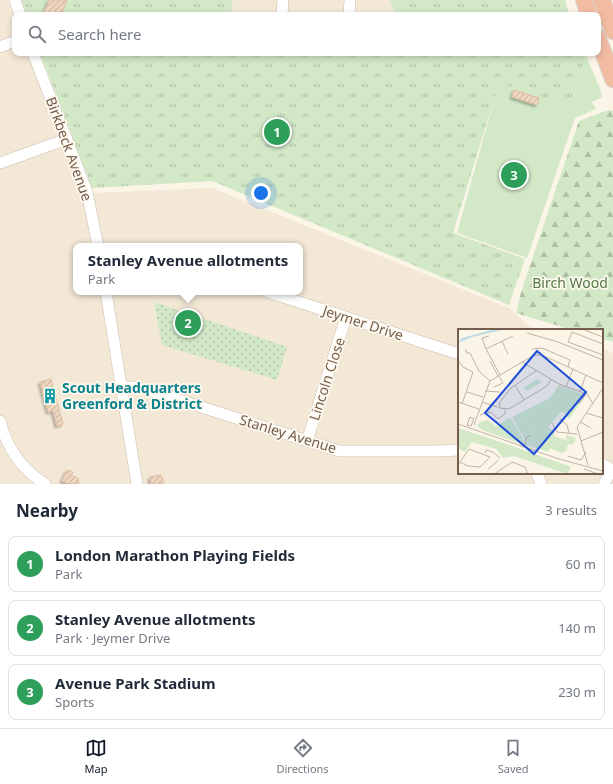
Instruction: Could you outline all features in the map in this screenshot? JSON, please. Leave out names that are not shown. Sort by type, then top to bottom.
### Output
[{"type":"highway","points":[[584,0],[588,12]]},
{"type":"highway","points":[[602,0],[613,31]]},
{"type":"highway","points":[[601,46],[613,79]]},
{"type":"street","points":[[15,0],[19,12]]},
{"type":"street","points":[[282,12],[283,0]]},
{"type":"street","points":[[349,12],[350,0]]},
{"type":"street","points":[[0,47],[12,42]]},
{"type":"street","name":"Birkbeck Avenue","points":[[34,56],[87,192],[97,243]]},
{"type":"street","points":[[0,163],[67,139]]},
{"type":"street","points":[[107,295],[137,484]]},
{"type":"street","name":"Jeymer Drive","points":[[277,295],[458,354]]},
{"type":"street","name":"Lincoln Close","points":[[307,441],[346,317]]},
{"type":"street","name":"Stanley Avenue","points":[[122,387],[134,387],[148,390],[339,451],[458,450]]},
{"type":"street","points":[[0,421],[10,449],[18,460],[32,474],[46,484]]},
{"type":"street","points":[[603,464],[613,469],[604,484]]},
{"type":"street","points":[[537,474],[541,484]]},
{"type":"shaded area","points":[[0,0],[8,0],[13,12],[12,56],[32,56],[90,193],[212,188],[509,308],[529,326],[538,329],[458,329],[458,474],[603,474],[603,349],[613,353],[613,484],[0,484]]},
{"type":"shaded area","points":[[233,0],[390,0],[394,12],[231,12]]},
{"type":"green space","points":[[21,0],[233,0],[231,12],[25,12]]},
{"type":"green space","points":[[390,0],[565,0],[569,12],[394,12]]},
{"type":"green space","points":[[41,56],[586,56],[570,107],[499,83],[453,233],[525,259],[509,305],[212,181],[92,188]]},
{"type":"green space","points":[[586,56],[601,91],[602,97],[592,102],[596,109],[575,118],[527,258],[457,233],[499,82],[570,107]]},
{"type":"green space","name":"Birch Wood","points":[[605,111],[613,111],[613,342],[603,339],[603,329],[569,329],[516,313],[521,292],[579,121]]},
{"type":"green space","points":[[154,302],[287,347],[277,380],[162,345]]},
{"type":"building","points":[[49,0],[67,0],[62,12],[44,12]]},
{"type":"building","points":[[514,90],[539,98],[537,105],[512,97]]},
{"type":"building","name":"Scout Headquarters Greenford & District","points":[[51,379],[63,424],[57,426],[53,411],[48,412],[40,382]]},
{"type":"building","points":[[67,470],[73,472],[71,475],[78,478],[79,484],[69,484],[62,481]]},
{"type":"building","points":[[161,475],[164,482],[160,484],[151,484],[150,477]]},
{"type":"place","name":"London Marathon Playing Fields","points":[[277,132]]},
{"type":"place","name":"Avenue Park Stadium","points":[[514,175]]},
{"type":"place","name":"Stanley Avenue allotments","points":[[188,323]]},
{"type":"place","name":"Scout Headquarters Greenford & District","points":[[50,396]]}]
